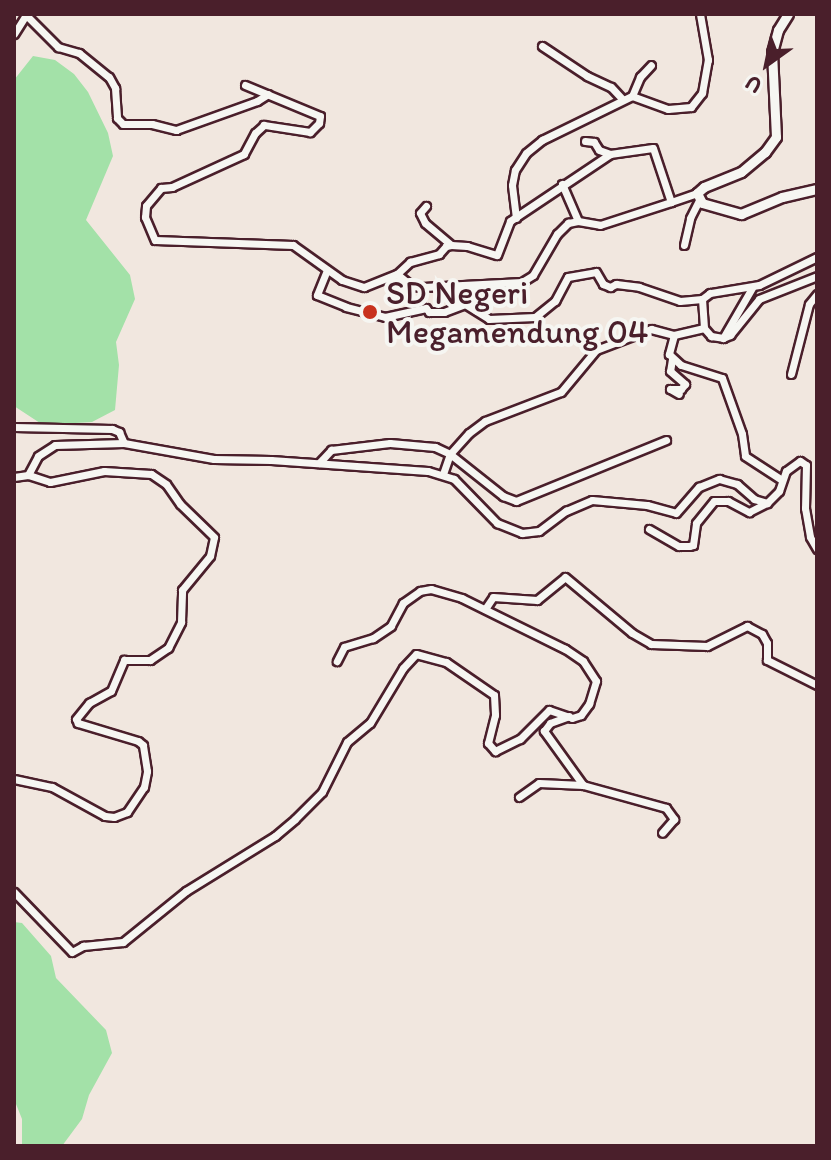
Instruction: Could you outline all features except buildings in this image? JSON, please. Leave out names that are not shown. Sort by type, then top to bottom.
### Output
[{"type":"street","points":[[516,218],[512,185],[515,170],[526,153],[542,140],[632,96],[668,109],[691,107],[702,93],[708,60],[700,14]]},
{"type":"street","points":[[397,274],[412,286],[423,287],[522,282],[533,275],[562,227],[578,221],[600,225],[698,196],[741,172],[771,146],[776,137],[772,52],[778,30],[788,14]]},
{"type":"street","points":[[14,34],[25,15],[58,47],[79,53],[109,77],[117,98],[117,118],[123,124],[152,124],[176,130],[257,101],[268,94]]},
{"type":"street","points":[[542,46],[587,76],[611,87],[622,99]]},
{"type":"street","points":[[632,96],[640,77],[651,65]]},
{"type":"street","points":[[245,85],[320,116],[319,123],[310,132],[264,125],[255,133],[244,154],[172,187],[161,188],[146,206],[145,217],[150,233],[164,243],[293,245],[311,255],[327,270],[364,287],[397,274],[410,262],[439,254],[451,245]]},
{"type":"street","points":[[585,141],[594,142],[599,150],[610,154]]},
{"type":"street","points":[[426,206],[420,213],[425,223],[451,245],[467,246],[497,255],[506,226],[562,184],[610,154],[653,148],[671,202]]},
{"type":"street","points":[[562,184],[578,221]]},
{"type":"street","points":[[698,196],[713,209],[741,214],[782,197],[817,189]]},
{"type":"street","points":[[684,245],[698,196]]},
{"type":"street","points":[[327,270],[317,295],[346,307],[385,317],[426,308],[429,312],[444,312],[465,304],[489,319],[535,317],[555,301],[568,277],[596,272],[603,284],[610,287],[616,284],[639,287],[680,301],[702,299],[719,290],[752,288],[817,257]]},
{"type":"street","points":[[702,299],[704,328],[711,336],[723,338],[730,335],[759,299],[817,276]]},
{"type":"street","points":[[723,338],[752,288]]},
{"type":"street","points":[[791,374],[803,323],[817,294]]},
{"type":"street","points":[[443,474],[450,454],[485,421],[561,392],[596,350],[651,329],[674,335],[704,328]]},
{"type":"street","points":[[674,335],[669,349],[672,359],[670,371],[685,384],[683,388],[669,390],[679,394]]},
{"type":"street","points":[[672,359],[722,378],[742,434],[745,456],[782,480]]},
{"type":"street","points":[[15,425],[112,429],[119,432],[124,443]]},
{"type":"street","points":[[319,463],[329,450],[390,443],[417,444],[450,454],[503,496],[516,501],[666,440]]},
{"type":"street","points":[[28,475],[38,456],[55,445],[124,443],[214,459],[319,463],[443,474],[454,479],[497,523],[522,533],[539,531],[566,511],[592,500],[647,505],[676,513],[699,487],[719,479],[737,484],[754,499],[767,503]]},
{"type":"street","points":[[649,529],[679,546],[693,545],[696,523],[714,501],[734,502],[749,512],[767,503],[779,491],[782,480],[795,463],[806,465],[805,508],[810,537],[817,549]]},
{"type":"street","points":[[14,477],[28,475],[50,482],[104,471],[151,474],[166,484],[180,504],[214,537],[210,556],[182,590],[181,622],[168,648],[150,660],[124,660],[111,691],[89,703],[76,719],[78,723],[143,745],[147,771],[133,805],[120,816],[105,816],[52,787],[14,779]]},
{"type":"street","points":[[485,609],[493,597],[537,600],[565,577],[632,633],[651,644],[707,646],[747,626],[762,634],[767,660],[817,685]]},
{"type":"street","points":[[337,661],[344,647],[373,638],[391,626],[403,603],[420,591],[446,593],[565,649],[594,674],[595,688],[581,715],[550,723],[544,731],[583,785]]},
{"type":"street","points":[[14,892],[72,952],[83,946],[123,942],[186,891],[275,836],[295,819],[322,792],[347,742],[370,723],[403,668],[416,654],[446,662],[492,692],[496,706],[488,743],[495,751],[520,739],[549,710],[569,716]]},
{"type":"street","points":[[519,797],[539,783],[583,785],[666,808],[674,819],[662,833]]},
{"type":"green space","points":[[33,56],[55,60],[74,74],[88,92],[108,133],[113,156],[86,220],[130,275],[135,299],[116,342],[119,365],[115,410],[92,422],[43,425],[14,406],[14,80]]},
{"type":"green space","points":[[14,922],[22,923],[51,956],[56,978],[106,1030],[112,1053],[89,1095],[82,1119],[62,1146],[22,1146],[22,1119],[14,1099]]},
{"type":"place","name":"SD Negeri Megamendung 04","points":[[370,312]]}]
